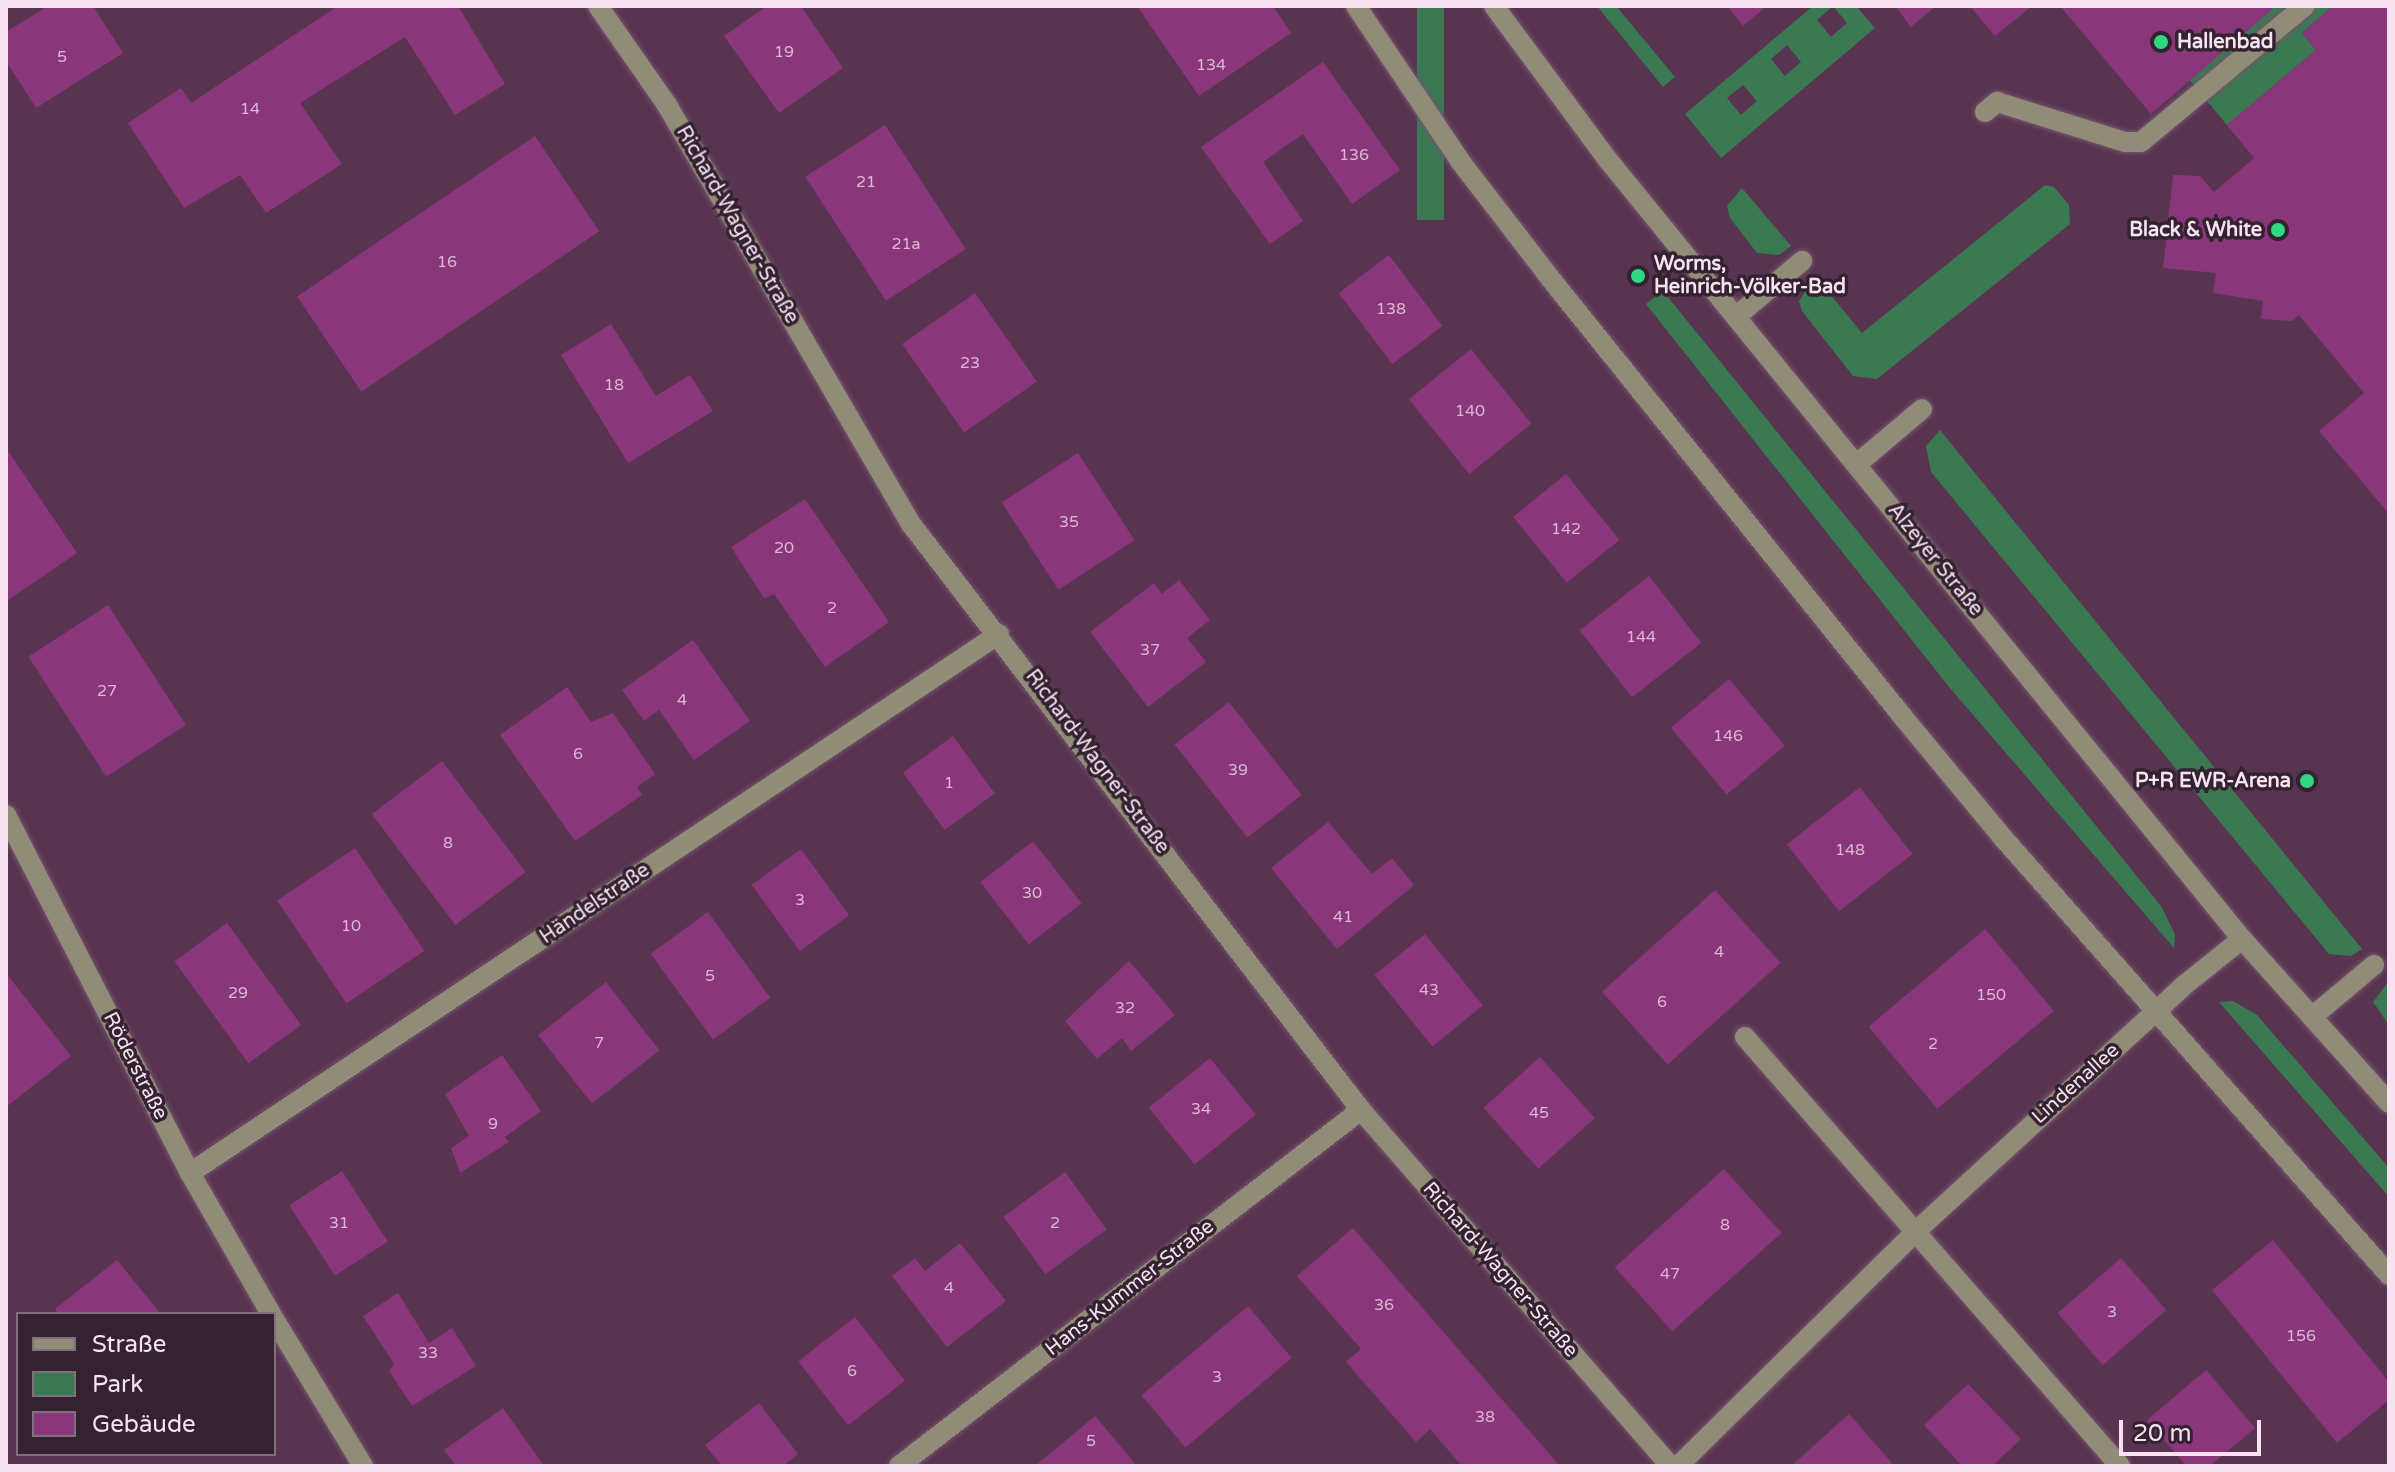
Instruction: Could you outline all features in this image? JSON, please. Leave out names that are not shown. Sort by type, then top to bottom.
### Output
[{"type":"street","name":"Richard-Wagner-Straße","points":[[598,6],[667,105],[911,524],[999,634],[1361,1110],[1670,1466]]},
{"type":"street","points":[[1356,6],[1460,161],[1550,278],[2004,839],[2389,1275]]},
{"type":"street","name":"Alzeyer Straße","points":[[1494,6],[1608,160],[1738,315],[2242,939],[2389,1103]]},
{"type":"street","points":[[1985,112],[1997,102],[2125,142],[2141,142],[2305,6]]},
{"type":"street","points":[[1738,315],[1802,261]]},
{"type":"street","points":[[1857,464],[1922,409]]},
{"type":"street","name":"Händelstraße","points":[[190,1173],[999,634]]},
{"type":"street","name":"Röderstraße","points":[[6,815],[190,1173],[271,1312]]},
{"type":"street","name":"Lindenallee","points":[[1678,1466],[1914,1233],[2157,1010],[2242,939]]},
{"type":"street","points":[[2312,1017],[2374,965]]},
{"type":"street","points":[[1745,1037],[2120,1466]]},
{"type":"street","name":"Hans-Kummer-Straße","points":[[899,1466],[1361,1110]]},
{"type":"street","name":"Röderstraße","points":[[276,1321],[363,1466]]},
{"type":"green space","points":[[1417,6],[1444,6],[1444,220],[1417,220]]},
{"type":"green space","points":[[1597,6],[1616,6],[1675,77],[1663,87]]},
{"type":"green space","points":[[1813,6],[1833,6],[1856,6],[1875,28],[1721,158],[1685,114]],"holes":[[[1833,6],[1847,23],[1831,37],[1817,20]],[[1787,45],[1801,62],[1785,76],[1771,59]],[[1743,85],[1757,101],[1741,115],[1727,98]]]},
{"type":"green space","points":[[2060,6],[2333,6],[2302,33],[2316,50],[2227,125],[2188,78]]},
{"type":"green space","points":[[2045,185],[2054,187],[2069,205],[2070,224],[1877,379],[1853,376],[1802,311],[1799,301],[1815,276],[1862,333]]},
{"type":"green space","points":[[1742,188],[1791,246],[1779,255],[1757,253],[1730,218],[1727,206]]},
{"type":"green space","points":[[1663,291],[2161,906],[2175,934],[2174,948],[1949,687],[1646,304]]},
{"type":"green space","points":[[1940,430],[2362,949],[2351,956],[2329,954],[1931,472],[1926,446]]},
{"type":"green space","points":[[2389,984],[2389,1025],[2373,1002]]},
{"type":"green space","points":[[2233,1001],[2257,1015],[2389,1168],[2389,1197],[2219,1002]]},
{"type":"building","points":[[48,6],[93,6],[123,53],[36,108],[6,61],[6,32]]},
{"type":"building","points":[[338,6],[458,6],[505,84],[455,115],[405,37],[300,103],[342,164],[266,213],[240,175],[184,208],[128,123],[181,88],[191,103]]},
{"type":"building","points":[[767,6],[801,6],[843,68],[779,113],[724,36]]},
{"type":"building","points":[[1137,6],[1273,6],[1291,33],[1199,96]]},
{"type":"building","points":[[1727,6],[1767,6],[1743,26]]},
{"type":"building","points":[[1895,6],[1936,6],[1911,27]]},
{"type":"building","points":[[1970,6],[2032,6],[1995,36]]},
{"type":"building","name":"Hallenbad","points":[[2060,6],[2276,6],[2151,114]]},
{"type":"building","name":"Black & White","points":[[2333,6],[2389,6],[2389,514],[2319,431],[2364,393],[2299,315],[2292,321],[2261,319],[2263,301],[2213,293],[2216,273],[2163,268],[2173,175],[2200,176],[2214,192],[2254,158],[2227,125],[2316,50],[2302,33]]},
{"type":"building","points":[[1323,62],[1400,170],[1352,204],[1303,134],[1263,162],[1303,221],[1270,244],[1201,147]]},
{"type":"building","points":[[885,125],[966,249],[886,301],[805,177]]},
{"type":"building","points":[[535,136],[599,231],[361,392],[297,296]]},
{"type":"building","points":[[1389,255],[1443,326],[1392,364],[1339,293]]},
{"type":"building","points":[[975,293],[1037,381],[964,433],[902,344]]},
{"type":"building","points":[[611,324],[656,396],[690,375],[713,411],[628,463],[561,355]]},
{"type":"building","points":[[1471,349],[1531,424],[1469,474],[1409,399]]},
{"type":"building","points":[[6,448],[77,553],[8,600],[6,598]]},
{"type":"building","points":[[1078,453],[1135,540],[1058,590],[1002,503]]},
{"type":"building","points":[[1566,474],[1619,540],[1567,583],[1513,517]]},
{"type":"building","points":[[805,499],[889,622],[825,667],[774,594],[764,598],[731,547]]},
{"type":"building","points":[[1649,576],[1701,643],[1632,697],[1580,630]]},
{"type":"building","points":[[1179,580],[1210,620],[1187,638],[1206,662],[1148,707],[1090,632],[1154,583],[1162,594]]},
{"type":"building","points":[[108,605],[186,725],[106,777],[28,657]]},
{"type":"building","points":[[693,640],[750,721],[694,760],[659,710],[644,721],[622,690]]},
{"type":"building","points":[[1729,679],[1785,746],[1727,794],[1671,728]]},
{"type":"building","points":[[567,687],[591,722],[613,713],[655,774],[637,787],[642,795],[575,841],[500,735]]},
{"type":"building","points":[[1229,702],[1302,795],[1247,837],[1175,744]]},
{"type":"building","points":[[953,736],[995,793],[945,830],[903,772]]},
{"type":"building","points":[[442,761],[526,872],[455,925],[372,814]]},
{"type":"building","points":[[1860,787],[1912,854],[1839,911],[1787,844]]},
{"type":"building","points":[[1328,822],[1372,874],[1392,858],[1414,885],[1337,949],[1271,868]]},
{"type":"building","points":[[1033,841],[1082,903],[1029,945],[980,882]]},
{"type":"building","points":[[355,848],[424,951],[346,1003],[277,901]]},
{"type":"building","points":[[801,849],[849,915],[800,951],[752,885]]},
{"type":"building","points":[[1715,890],[1781,963],[1668,1065],[1602,992]]},
{"type":"building","points":[[708,912],[770,998],[713,1039],[651,954]]},
{"type":"building","points":[[227,923],[301,1025],[248,1063],[174,961]]},
{"type":"building","points":[[1985,929],[2054,1011],[1937,1109],[1869,1027]]},
{"type":"building","points":[[1425,934],[1483,1005],[1432,1046],[1374,975]]},
{"type":"building","points":[[1129,961],[1175,1015],[1131,1051],[1122,1038],[1097,1059],[1065,1021]]},
{"type":"building","points":[[6,973],[71,1056],[6,1107]]},
{"type":"building","points":[[606,982],[660,1051],[592,1104],[538,1035]]},
{"type":"building","points":[[502,1055],[541,1111],[505,1137],[509,1142],[460,1173],[451,1148],[469,1136],[445,1094]]},
{"type":"building","points":[[1540,1057],[1595,1118],[1538,1169],[1484,1108]]},
{"type":"building","points":[[1210,1058],[1256,1115],[1195,1164],[1149,1108]]},
{"type":"building","points":[[1724,1169],[1782,1233],[1672,1331],[1615,1267]]},
{"type":"building","points":[[342,1171],[388,1241],[335,1276],[289,1205]]},
{"type":"building","points":[[1065,1172],[1107,1229],[1045,1274],[1004,1217]]},
{"type":"building","points":[[1353,1228],[1560,1466],[1462,1466],[1430,1429],[1416,1442],[1346,1362],[1361,1349],[1297,1276]]},
{"type":"building","points":[[2273,1240],[2389,1382],[2389,1400],[2337,1443],[2212,1290]]},
{"type":"building","points":[[960,1243],[1006,1301],[947,1347],[892,1276],[915,1258],[925,1271]]},
{"type":"building","points":[[2121,1258],[2166,1310],[2103,1365],[2058,1313]]},
{"type":"building","points":[[117,1260],[159,1312],[57,1312],[55,1309]]},
{"type":"building","points":[[398,1293],[429,1343],[452,1328],[476,1366],[412,1406],[389,1371],[394,1364],[363,1316]]},
{"type":"building","points":[[1248,1306],[1292,1358],[1185,1447],[1142,1395]]},
{"type":"building","points":[[855,1317],[905,1381],[848,1425],[798,1361]]},
{"type":"building","points":[[2206,1370],[2255,1428],[2210,1466],[2186,1466],[2147,1420]]},
{"type":"building","points":[[1968,1384],[2021,1439],[1992,1466],[1962,1466],[1924,1425]]},
{"type":"building","points":[[759,1403],[798,1454],[783,1466],[722,1466],[705,1445]]},
{"type":"building","points":[[503,1408],[544,1466],[456,1466],[444,1450]]},
{"type":"building","points":[[1849,1414],[1892,1463],[1888,1466],[1791,1466]]},
{"type":"building","points":[[1095,1416],[1137,1466],[1035,1466]]},
{"type":"place","name":"Hallenbad","points":[[2161,42]]},
{"type":"place","name":"Black & White","points":[[2278,230]]},
{"type":"place","name":"Worms, Heinrich-Völker-Bad","points":[[1638,276]]},
{"type":"place","name":"P+R EWR-Arena","points":[[2307,781]]}]
